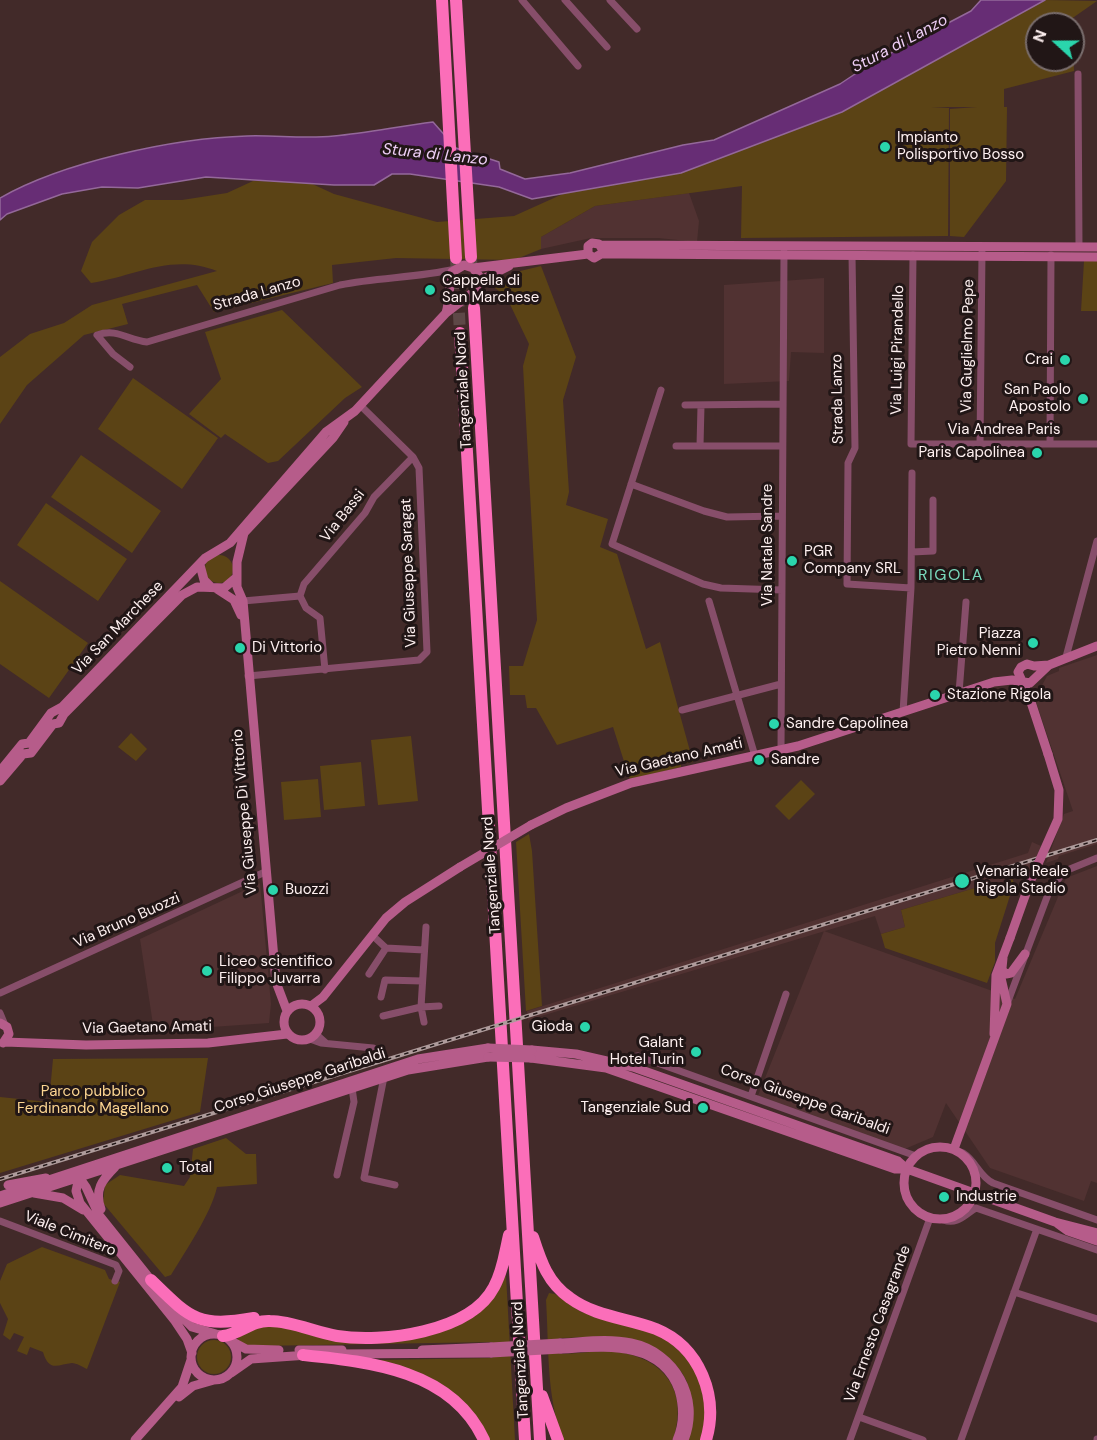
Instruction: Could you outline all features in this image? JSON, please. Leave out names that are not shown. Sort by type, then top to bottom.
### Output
[{"type":"highway","points":[[442,0],[455,259]]},
{"type":"highway","points":[[456,0],[472,258]]},
{"type":"highway","name":"Tangenziale Nord","points":[[474,308],[540,1440]]},
{"type":"highway","name":"Tangenziale Nord","points":[[460,333],[525,1440]]},
{"type":"highway","points":[[151,1280],[179,1308],[200,1319],[222,1323],[271,1317],[344,1337],[387,1338],[413,1334],[458,1318],[481,1304],[495,1287],[512,1219]]},
{"type":"highway","points":[[527,1221],[546,1273],[568,1297],[593,1311],[661,1331],[680,1344],[692,1356],[704,1378],[709,1395],[710,1422],[706,1440]]},
{"type":"highway","points":[[223,1337],[265,1321],[299,1326]]},
{"type":"highway","points":[[303,1356],[362,1363],[425,1380],[457,1402],[470,1417],[484,1440]]},
{"type":"highway","points":[[537,1384],[558,1440]]},
{"type":"street","points":[[522,0],[578,66]]},
{"type":"street","points":[[565,0],[607,47]]},
{"type":"street","points":[[610,0],[637,28]]},
{"type":"street","points":[[1078,74],[1079,247]]},
{"type":"street","points":[[784,251],[852,255],[913,255],[1097,247]]},
{"type":"street","points":[[472,258],[517,262],[588,250],[594,258],[601,250],[982,251],[1097,256]]},
{"type":"street","points":[[676,446],[782,446],[784,251]]},
{"type":"street","name":"Via Guglielmo Pepe","points":[[980,445],[982,251]]},
{"type":"street","name":"Strada Lanzo","points":[[852,255],[855,448],[848,463],[847,584],[911,588]]},
{"type":"street","name":"Via Luigi Pirandello","points":[[911,444],[913,255]]},
{"type":"street","points":[[1050,443],[1051,255]]},
{"type":"street","points":[[446,313],[455,259],[464,266],[472,258]]},
{"type":"street","points":[[472,258],[479,281],[517,262]]},
{"type":"street","name":"Strada Lanzo","points":[[429,273],[455,259]]},
{"type":"street","name":"Strada Lanzo","points":[[130,367],[113,354],[97,335],[119,332],[136,341],[147,342],[371,278],[429,273],[441,275],[450,283]]},
{"type":"street","name":"Via San Marchese","points":[[59,715],[172,602],[190,589],[230,586],[237,577],[237,562],[244,533],[333,438],[347,418],[446,313],[476,290],[479,281]]},
{"type":"street","points":[[450,283],[458,294],[468,295]]},
{"type":"street","points":[[661,390],[612,544],[703,584],[721,588],[782,590]]},
{"type":"street","points":[[685,405],[783,404]]},
{"type":"street","points":[[360,405],[413,457]]},
{"type":"street","points":[[700,446],[701,406]]},
{"type":"street","name":"Via San Marchese","points":[[59,715],[205,558],[236,537],[326,432],[347,418]]},
{"type":"street","name":"Via Andrea Paris","points":[[911,444],[1097,444]]},
{"type":"street","name":"Via Natale Sandre","points":[[781,750],[782,446]]},
{"type":"street","name":"Via Bassi","points":[[300,596],[304,584],[365,513],[374,496],[413,457]]},
{"type":"street","name":"Via Giuseppe Saragat","points":[[248,676],[419,660],[427,652],[419,468],[413,457]]},
{"type":"street","points":[[903,712],[911,588],[912,473]]},
{"type":"street","points":[[631,484],[727,517],[782,516]]},
{"type":"street","points":[[912,552],[933,551],[933,500]]},
{"type":"street","points":[[1066,657],[1097,541]]},
{"type":"street","points":[[218,551],[230,555],[237,562]]},
{"type":"street","points":[[200,565],[204,580],[214,588]]},
{"type":"street","name":"Via Giuseppe Di Vittorio","points":[[237,577],[237,587],[243,601],[276,982],[289,1012]]},
{"type":"street","name":"Via Giuseppe Di Vittorio","points":[[214,588],[234,600],[243,621]]},
{"type":"street","points":[[243,601],[300,596],[306,608],[320,618],[325,670]]},
{"type":"street","name":"Via Gaetano Amati","points":[[709,601],[755,756]]},
{"type":"street","points":[[959,693],[966,602]]},
{"type":"street","points":[[1021,681],[1030,683],[1049,665],[1097,646]]},
{"type":"street","points":[[994,1043],[996,975],[1030,882],[1058,819],[1059,790],[1030,699],[1021,681],[1019,669],[1027,664],[1049,665]]},
{"type":"street","points":[[1030,699],[1037,671],[1034,666]]},
{"type":"street","name":"Via Gaetano Amati","points":[[314,1009],[395,909],[531,825],[587,799],[632,783],[781,750],[994,682],[1019,669]]},
{"type":"street","name":"Via Gaetano Amati","points":[[994,682],[1021,681]]},
{"type":"street","points":[[682,710],[781,684]]},
{"type":"street","points":[[0,781],[21,752],[22,744],[31,746],[51,722],[59,723],[59,715]]},
{"type":"street","points":[[0,771],[21,752]]},
{"type":"street","points":[[958,1151],[1007,1004],[1050,890],[1065,871],[1097,858]]},
{"type":"street","name":"Via Bruno Buozzi","points":[[0,993],[266,872]]},
{"type":"street","points":[[424,1022],[421,1007],[426,927]]},
{"type":"street","points":[[372,935],[386,948],[424,950]]},
{"type":"street","points":[[369,974],[386,948]]},
{"type":"street","points":[[1001,969],[1006,974],[1011,973],[1025,954]]},
{"type":"street","points":[[1003,958],[1001,969],[1007,1004]]},
{"type":"street","points":[[381,997],[385,980],[422,981]]},
{"type":"street","points":[[752,1096],[786,994]]},
{"type":"street","points":[[383,1016],[421,1007],[439,1006]]},
{"type":"street","points":[[263,1036],[289,1012],[314,1009],[320,1023],[313,1036]]},
{"type":"street","points":[[289,1012],[288,1034],[295,1040],[313,1036],[326,1043],[373,1048]]},
{"type":"street","points":[[0,1013],[5,1026],[2,1043]]},
{"type":"street","points":[[5,1026],[31,1043]]},
{"type":"street","name":"Via Gaetano Amati","points":[[2,1043],[208,1043],[288,1034]]},
{"type":"street","name":"Corso Giuseppe Garibaldi","points":[[0,1196],[57,1177],[164,1152],[384,1077],[488,1052]]},
{"type":"street","name":"Corso Giuseppe Garibaldi","points":[[0,1203],[32,1193],[77,1174],[418,1059],[488,1052],[531,1054],[614,1066],[895,1168],[907,1169],[1055,1222],[1071,1224],[1097,1233]]},
{"type":"street","name":"Corso Giuseppe Garibaldi","points":[[614,1066],[624,1057],[638,1056],[916,1156]]},
{"type":"street","points":[[384,1077],[364,1178],[395,1185]]},
{"type":"street","points":[[337,1175],[354,1102],[352,1088]]},
{"type":"street","points":[[1097,1220],[993,1183],[986,1179],[972,1158],[958,1151],[931,1148],[916,1156],[907,1169],[904,1180],[908,1199],[921,1214],[930,1218],[949,1222],[962,1219],[976,1208],[1097,1250]]},
{"type":"street","points":[[943,1220],[959,1214],[974,1194],[974,1173],[958,1151]]},
{"type":"street","points":[[108,1225],[99,1205],[98,1191],[106,1176],[119,1164]]},
{"type":"street","points":[[77,1174],[77,1196],[85,1211],[176,1321],[187,1339],[196,1371],[202,1376],[215,1380]]},
{"type":"street","points":[[77,1174],[108,1225],[186,1323],[197,1330],[223,1337],[240,1348],[266,1350],[491,1350]]},
{"type":"street","points":[[8,1185],[34,1178],[57,1177]]},
{"type":"street","points":[[32,1193],[63,1198],[85,1211]]},
{"type":"street","name":"Via Ernesto Casagrande","points":[[850,1440],[930,1218]]},
{"type":"street","name":"Viale Cimitero","points":[[0,1221],[116,1265],[119,1271],[115,1281]]},
{"type":"street","name":"Corso Giuseppe Garibaldi","points":[[1055,1222],[1068,1231],[1097,1242]]},
{"type":"street","points":[[961,1440],[1037,1228]]},
{"type":"street","points":[[1014,1292],[1097,1319]]},
{"type":"street","points":[[135,1440],[182,1387],[198,1341],[223,1337],[235,1347],[237,1360],[231,1372]]},
{"type":"street","points":[[165,1408],[193,1386],[215,1380],[251,1359],[491,1350],[621,1341],[642,1346],[663,1358],[676,1371],[686,1391],[690,1416],[684,1440]]},
{"type":"street","points":[[561,1346],[622,1348],[642,1353],[657,1361],[674,1380],[681,1399],[682,1425],[677,1440]]},
{"type":"street","points":[[859,1417],[923,1440]]},
{"type":"shaded area","points":[[689,193],[699,221],[697,242],[658,238],[591,238],[541,249],[541,237],[595,206]]},
{"type":"shaded area","points":[[824,278],[824,353],[791,352],[789,381],[724,384],[724,285]]},
{"type":"shaded area","points":[[1097,655],[1097,844],[1059,856],[1058,859],[1046,863],[1064,814],[1073,811],[1036,702],[1037,695],[1047,676],[1059,671],[1059,668]]},
{"type":"shaded area","points":[[1032,842],[1041,846],[1030,872],[1012,878],[1008,887],[988,894],[985,885],[901,910],[905,927],[881,934],[875,916],[528,1020],[527,1011],[1028,853]]},
{"type":"shaded area","points":[[1097,866],[1097,1183],[1091,1181],[1084,1201],[990,1168],[946,1103],[933,1137],[900,1151],[757,1098],[824,931],[1015,999],[1066,878]]},
{"type":"shaded area","name":"Liceo scientifico Filippo Juvarra","points":[[260,883],[271,1004],[269,1023],[154,1031],[140,939]]},
{"type":"green space","points":[[1045,0],[1097,1],[1081,12],[1025,12],[1025,72],[1070,72],[1004,89],[1004,107],[1007,107],[1006,181],[964,237],[950,236],[950,109],[977,107],[931,107],[949,108],[948,236],[741,238],[742,186],[595,206],[541,237],[541,249],[514,260],[396,258],[332,265],[333,283],[214,312],[197,285],[122,304],[128,324],[84,335],[27,385],[0,424],[0,357],[30,334],[64,323],[92,305],[217,271],[184,264],[169,265],[91,283],[81,271],[92,242],[119,215],[145,200],[182,200],[227,193],[253,181],[308,182],[334,194],[437,222],[514,216],[565,193],[681,173],[842,112]]},
{"type":"green space","points":[[1084,261],[1097,261],[1097,311],[1081,311]]},
{"type":"green space","points":[[541,266],[576,357],[563,400],[569,492],[566,505],[608,519],[600,547],[617,554],[646,649],[660,642],[693,762],[630,780],[613,727],[557,745],[536,708],[527,708],[525,695],[510,695],[509,666],[523,666],[537,620],[523,366],[529,344],[506,296],[492,286],[512,273]]},
{"type":"green space","points":[[282,310],[362,387],[345,398],[278,461],[268,463],[225,434],[221,438],[189,414],[221,379],[205,332]]},
{"type":"green space","points":[[133,378],[218,438],[182,489],[98,429]]},
{"type":"green space","points":[[81,455],[161,511],[132,553],[51,497]]},
{"type":"green space","points":[[46,503],[127,559],[98,601],[17,545]]},
{"type":"green space","points":[[219,555],[229,559],[233,569],[229,579],[219,583],[209,579],[205,569],[209,559]]},
{"type":"green space","points":[[0,581],[88,643],[49,698],[0,664]]},
{"type":"green space","points":[[131,733],[147,749],[136,761],[118,747]]},
{"type":"green space","points":[[411,736],[418,801],[378,805],[371,740]]},
{"type":"green space","points":[[361,762],[365,806],[324,810],[320,766]]},
{"type":"green space","points":[[318,779],[321,817],[284,820],[281,782]]},
{"type":"green space","points":[[801,780],[815,794],[789,820],[775,806]]},
{"type":"green space","points":[[529,834],[542,1006],[526,1011],[516,842]]},
{"type":"green space","points":[[1012,878],[1014,883],[995,943],[995,962],[987,983],[885,948],[881,934],[905,927],[901,910],[985,885],[988,894],[1008,887]]},
{"type":"green space","name":"Parco pubblico Ferdinando Magellano","points":[[208,1058],[200,1112],[0,1173],[0,1097],[49,1102],[53,1059]]},
{"type":"green space","points":[[226,1138],[246,1154],[256,1154],[257,1184],[217,1187],[197,1232],[171,1275],[165,1277],[103,1203],[105,1185],[120,1175],[184,1186],[190,1177],[193,1149]]},
{"type":"green space","points":[[42,1247],[105,1270],[109,1279],[120,1282],[87,1369],[74,1363],[51,1365],[45,1359],[43,1352],[30,1347],[27,1355],[17,1351],[24,1337],[14,1333],[10,1340],[3,1335],[8,1319],[0,1303],[0,1281],[7,1264]]},
{"type":"green space","points":[[506,1275],[515,1440],[487,1440],[464,1404],[378,1360],[493,1358],[492,1342],[257,1346],[245,1345],[236,1340],[248,1328],[272,1324],[365,1344],[415,1338],[483,1309],[497,1293]]},
{"type":"green space","points":[[549,1293],[555,1294],[581,1312],[643,1328],[664,1337],[693,1364],[707,1401],[702,1440],[688,1440],[689,1389],[685,1377],[675,1364],[660,1351],[647,1344],[634,1340],[604,1337],[559,1338],[560,1354],[607,1351],[625,1353],[642,1358],[655,1366],[666,1376],[677,1402],[678,1418],[674,1437],[672,1440],[563,1440],[554,1406],[549,1371],[546,1300]]},
{"type":"green space","points":[[214,1340],[226,1345],[231,1357],[226,1369],[214,1374],[202,1369],[197,1357],[202,1345]]},
{"type":"water","name":"Stura di Lanzo","points":[[981,0],[1045,0],[842,112],[681,173],[532,199],[499,187],[410,174],[392,174],[374,185],[334,185],[206,177],[138,188],[102,187],[62,194],[7,214],[0,220],[0,198],[55,173],[120,154],[186,141],[218,138],[323,137],[433,122],[456,148],[499,162],[500,169],[525,179],[570,173],[683,145],[714,140],[840,84],[870,64],[971,11]]},
{"type":"tunnel","points":[[471,258],[474,308]]},
{"type":"tunnel","points":[[456,259],[460,333]]},
{"type":"railway","points":[[0,1179],[1097,840]]},
{"type":"place","name":"Impianto Polisportivo Bosso","points":[[885,147]]},
{"type":"place","name":"Cappella di San Marchese","points":[[430,290]]},
{"type":"place","name":"Crai","points":[[1065,360]]},
{"type":"place","name":"San Paolo Apostolo","points":[[1083,399]]},
{"type":"place","name":"Paris Capolinea","points":[[1037,453]]},
{"type":"place","name":"PGR Company SRL","points":[[792,561]]},
{"type":"place","name":"Piazza Pietro Nenni","points":[[1033,643]]},
{"type":"place","name":"Di Vittorio","points":[[240,648]]},
{"type":"place","name":"Stazione Rigola","points":[[935,695]]},
{"type":"place","name":"Sandre Capolinea","points":[[774,724]]},
{"type":"place","name":"Sandre","points":[[759,760]]},
{"type":"place","name":"Venaria Reale Rigola Stadio","points":[[962,881]]},
{"type":"place","name":"Buozzi","points":[[273,890]]},
{"type":"place","name":"Liceo scientifico Filippo Juvarra","points":[[207,971]]},
{"type":"place","name":"Gioda","points":[[585,1027]]},
{"type":"place","name":"Galant Hotel Turin","points":[[696,1052]]},
{"type":"place","name":"Tangenziale Sud","points":[[703,1108]]},
{"type":"place","name":"Total","points":[[167,1168]]},
{"type":"place","name":"Industrie","points":[[944,1197]]},
{"type":"district","name":"RIGOLA","points":[[951,576]]}]
